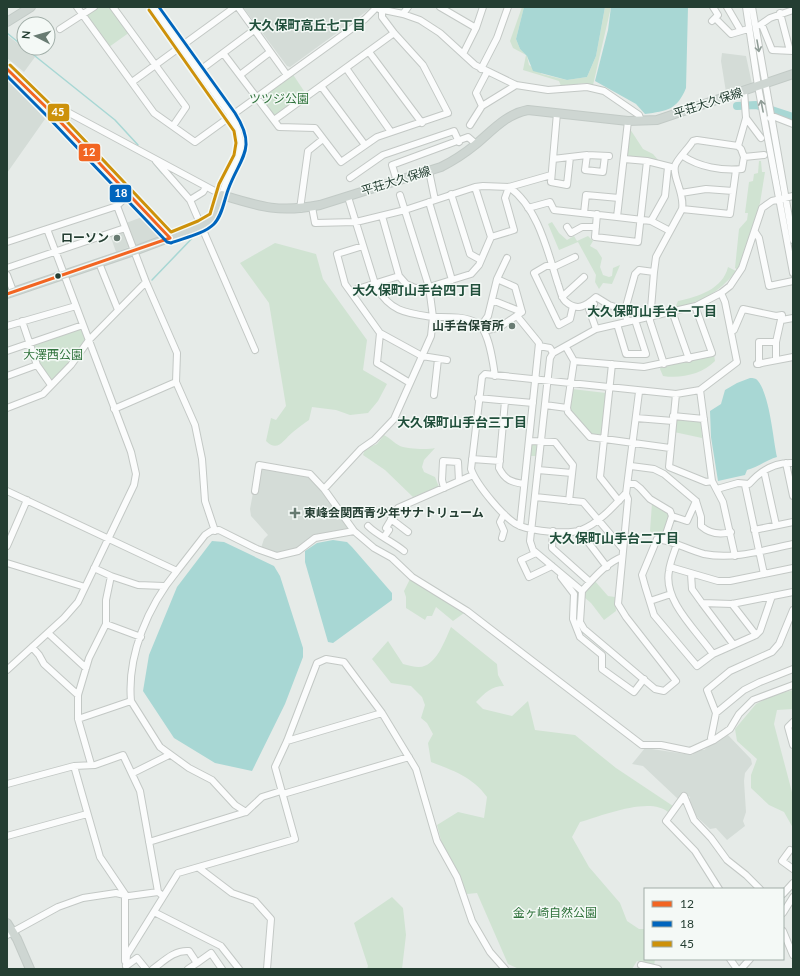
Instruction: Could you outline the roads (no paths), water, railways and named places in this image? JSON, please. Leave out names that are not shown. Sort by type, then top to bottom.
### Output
[{"type":"main road","points":[[7,22],[31,7]]},
{"type":"main road","name":"平荘大久保線","points":[[222,194],[268,208],[300,209],[312,207],[441,168],[458,158],[507,117],[518,112],[528,110],[641,122],[657,120],[793,74]]},
{"type":"main road","points":[[10,293],[134,251],[200,226],[212,219],[222,194]]},
{"type":"main road","points":[[7,923],[10,933],[30,969]]},
{"type":"street","points":[[77,7],[154,113],[195,142],[378,8]]},
{"type":"street","points":[[60,29],[94,7]]},
{"type":"street","points":[[113,7],[186,107],[173,126]]},
{"type":"street","points":[[52,112],[60,108],[206,187],[222,194],[224,186],[239,157],[241,143],[238,130],[231,116],[153,7]]},
{"type":"street","points":[[132,82],[236,7],[287,75]]},
{"type":"street","points":[[403,14],[408,7]]},
{"type":"street","points":[[440,7],[476,28]]},
{"type":"street","points":[[463,54],[476,28],[483,7]]},
{"type":"street","points":[[481,69],[496,38],[508,7]]},
{"type":"street","points":[[713,7],[718,13],[714,20],[731,34],[762,25],[770,18],[780,13],[793,10]]},
{"type":"street","points":[[727,7],[741,31]]},
{"type":"street","points":[[746,7],[752,28],[782,198],[793,240]]},
{"type":"street","points":[[752,7],[752,28]]},
{"type":"street","points":[[223,53],[279,128],[315,128],[341,162],[377,137],[448,114],[423,65],[394,33],[382,17],[378,8]]},
{"type":"street","points":[[378,8],[420,20],[440,33],[481,69],[516,85],[548,90],[587,87],[604,91],[639,115],[641,122]]},
{"type":"street","points":[[762,25],[772,50],[792,51],[780,13]]},
{"type":"street","points":[[199,71],[254,30]]},
{"type":"street","points":[[274,120],[394,33]]},
{"type":"street","points":[[240,75],[270,52]]},
{"type":"street","points":[[369,52],[422,123]]},
{"type":"street","points":[[346,68],[391,132]]},
{"type":"street","points":[[7,69],[52,112],[170,238]]},
{"type":"street","points":[[482,106],[476,93],[487,72]]},
{"type":"street","points":[[470,125],[482,106],[516,85]]},
{"type":"street","points":[[761,85],[770,118],[793,274]]},
{"type":"street","points":[[321,86],[365,145]]},
{"type":"street","points":[[738,146],[746,118],[744,91]]},
{"type":"street","points":[[557,113],[551,182],[567,185],[570,157]]},
{"type":"street","points":[[770,118],[775,117],[793,124]]},
{"type":"street","points":[[746,118],[761,138]]},
{"type":"street","points":[[617,217],[628,121]]},
{"type":"street","points":[[350,178],[382,155],[447,133],[454,131],[459,142]]},
{"type":"street","points":[[397,181],[392,165],[459,142],[468,137],[476,144]]},
{"type":"street","points":[[300,209],[308,151],[323,139]]},
{"type":"street","points":[[652,221],[665,196],[671,167],[683,156],[693,142],[697,140],[738,146],[744,157],[742,169],[736,170],[700,165],[683,156]]},
{"type":"street","points":[[553,159],[587,155],[607,156],[603,172],[585,170],[587,155]]},
{"type":"street","points":[[744,157],[764,155]]},
{"type":"street","points":[[154,158],[190,200],[255,350]]},
{"type":"street","points":[[624,159],[646,161],[671,167]]},
{"type":"street","points":[[597,214],[595,237],[638,242],[646,161]]},
{"type":"street","points":[[664,364],[650,316],[656,257],[682,209],[684,202],[682,193],[671,167]]},
{"type":"street","points":[[682,209],[730,214],[736,170]]},
{"type":"street","points":[[429,171],[432,201],[452,280]]},
{"type":"street","points":[[312,207],[315,223],[356,222],[405,210],[475,187],[483,186],[509,188],[551,175]]},
{"type":"street","points":[[190,200],[204,192],[206,187]]},
{"type":"street","points":[[382,216],[399,276],[406,284],[416,288],[430,287],[471,274],[479,266],[491,237],[475,187]]},
{"type":"street","points":[[509,188],[516,192],[528,208],[547,246],[551,267],[564,300],[573,306],[581,308],[587,306],[596,297],[609,305],[625,310]]},
{"type":"street","points":[[491,237],[514,230],[505,198],[509,188]]},
{"type":"street","points":[[682,193],[706,189],[733,191]]},
{"type":"street","points":[[7,242],[117,206],[129,194]]},
{"type":"street","points":[[451,194],[470,254],[481,260]]},
{"type":"street","points":[[324,489],[362,449],[374,440],[394,419],[431,336],[433,316],[430,287],[400,195]]},
{"type":"street","points":[[584,213],[586,195],[619,198]]},
{"type":"street","points":[[582,592],[536,553],[530,541],[550,358],[553,353],[596,329],[695,306],[721,293],[730,286],[742,268],[756,232],[762,208],[766,204],[782,198],[793,196]]},
{"type":"street","points":[[348,197],[374,283],[382,297],[396,308],[406,313],[468,320],[483,328],[500,327],[519,314]]},
{"type":"street","points":[[528,208],[550,202],[554,210],[652,221],[670,231]]},
{"type":"street","points":[[117,206],[146,282],[177,353],[176,382],[194,425],[202,459],[205,501],[215,526],[215,531]]},
{"type":"street","points":[[568,227],[571,232],[582,227],[596,227]]},
{"type":"street","points":[[7,268],[56,250],[125,228]]},
{"type":"street","points":[[7,670],[64,618],[78,602],[134,485],[136,474],[131,452],[47,229]]},
{"type":"street","points":[[756,232],[759,238],[769,286],[793,281]]},
{"type":"street","points":[[363,246],[337,254],[345,284],[351,290],[380,333],[422,356],[447,360]]},
{"type":"street","points":[[573,306],[570,319],[559,324],[534,273],[546,266],[556,266],[575,257]]},
{"type":"street","points":[[495,376],[483,328],[488,316],[497,279],[507,258]]},
{"type":"street","points":[[99,262],[118,310]]},
{"type":"street","points":[[627,321],[625,310],[635,274],[639,270],[654,272]]},
{"type":"street","points":[[7,275],[10,293]]},
{"type":"street","points":[[351,290],[399,276]]},
{"type":"street","points":[[562,296],[584,277]]},
{"type":"street","points":[[497,279],[515,287],[519,314],[539,343],[520,526]]},
{"type":"street","points":[[7,408],[43,394],[71,365],[89,340],[146,282]]},
{"type":"street","points":[[639,392],[629,484],[626,494],[597,520],[579,530],[553,531],[520,526],[504,514],[473,475],[472,459],[480,380],[485,374],[639,392],[676,394],[700,390],[737,362],[725,302],[721,293]]},
{"type":"street","points":[[596,329],[589,309],[599,299]]},
{"type":"street","points":[[492,300],[519,314]]},
{"type":"street","points":[[7,326],[76,306]]},
{"type":"street","points":[[574,360],[644,367],[712,353],[695,306]]},
{"type":"street","points":[[731,332],[734,330],[743,309],[776,316],[782,315],[776,342],[776,360]]},
{"type":"street","points":[[672,311],[689,358]]},
{"type":"street","points":[[782,320],[793,318]]},
{"type":"street","points":[[616,324],[626,354],[646,354],[635,320]]},
{"type":"street","points":[[22,321],[37,365],[51,385]]},
{"type":"street","points":[[7,351],[83,326]]},
{"type":"street","points":[[380,333],[378,363],[410,383]]},
{"type":"street","points":[[776,342],[759,342],[758,364],[793,357]]},
{"type":"street","points":[[539,346],[550,348],[553,353]]},
{"type":"street","points":[[566,347],[574,360],[567,408],[568,412],[585,434],[590,437],[604,440],[670,448]]},
{"type":"street","points":[[434,395],[438,359]]},
{"type":"street","points":[[612,364],[600,477],[619,501]]},
{"type":"street","points":[[7,376],[37,365]]},
{"type":"street","points":[[114,409],[176,382]]},
{"type":"street","points":[[700,390],[712,482],[723,502],[731,532],[735,556]]},
{"type":"street","points":[[676,394],[669,467],[706,482],[712,482]]},
{"type":"street","points":[[478,398],[533,403]]},
{"type":"street","points":[[505,401],[499,468],[503,476],[510,482],[524,484]]},
{"type":"street","points":[[545,405],[567,408]]},
{"type":"street","points":[[636,418],[704,419]]},
{"type":"street","points":[[529,441],[555,442],[573,464],[569,501]]},
{"type":"street","points":[[472,459],[500,461]]},
{"type":"street","points":[[444,488],[442,480],[443,461],[458,462],[459,481]]},
{"type":"street","points":[[717,489],[738,484],[749,484],[756,476],[781,463],[793,464]]},
{"type":"street","points":[[786,463],[793,496]]},
{"type":"street","points":[[255,491],[259,465],[310,474],[324,489],[354,531],[374,548],[392,558],[412,577],[467,611],[642,745],[661,745],[690,752],[714,740],[730,729],[739,714],[753,700],[793,685]]},
{"type":"street","points":[[631,466],[659,471],[696,502],[700,512],[701,526],[704,528],[717,534],[731,532]]},
{"type":"street","points":[[538,470],[572,473]]},
{"type":"street","points":[[764,471],[776,526]]},
{"type":"street","points":[[384,537],[389,530],[386,528],[398,508],[473,475]]},
{"type":"street","points":[[629,484],[635,484],[650,500],[670,511],[672,516],[664,540]]},
{"type":"street","points":[[745,485],[764,574]]},
{"type":"street","points":[[7,491],[177,571]]},
{"type":"street","points":[[622,557],[607,566],[582,592],[580,622],[584,629],[644,680],[655,689],[664,691],[676,681],[626,617],[618,604],[628,499],[626,494]]},
{"type":"street","points":[[535,497],[583,502],[623,549]]},
{"type":"street","points":[[7,546],[27,500]]},
{"type":"street","points":[[672,516],[687,521],[696,502]]},
{"type":"street","points":[[502,538],[504,531],[500,522],[504,514]]},
{"type":"street","points":[[391,519],[408,532]]},
{"type":"street","points":[[754,530],[793,522]]},
{"type":"street","points":[[368,526],[404,551]]},
{"type":"street","points":[[579,530],[607,566]]},
{"type":"street","points":[[246,812],[235,805],[212,780],[169,755],[160,747],[131,701],[130,684],[132,663],[141,637],[158,596],[164,586],[205,535],[215,531],[223,532],[257,549],[277,556],[298,551],[315,538],[354,531]]},
{"type":"street","points":[[553,531],[552,548],[590,582]]},
{"type":"street","points":[[772,596],[760,631],[756,635],[713,654],[697,666],[654,615],[642,575],[657,539],[677,544],[703,554],[721,557],[735,556],[793,544]]},
{"type":"street","points":[[677,544],[668,575],[670,594],[678,609],[713,654]]},
{"type":"street","points":[[536,553],[521,560],[529,577],[552,566]]},
{"type":"street","points":[[7,563],[84,587]]},
{"type":"street","points":[[670,567],[718,581],[730,581],[793,568]]},
{"type":"street","points":[[94,568],[111,576],[138,585],[164,586]]},
{"type":"street","points":[[560,572],[559,575],[574,594],[573,618],[580,637],[602,655],[602,669],[634,692],[644,680]]},
{"type":"street","points":[[691,574],[692,589],[733,644]]},
{"type":"street","points":[[91,764],[78,718],[78,695],[89,658],[106,624],[106,600],[111,576]]},
{"type":"street","points":[[702,603],[732,604],[793,592]]},
{"type":"street","points":[[650,601],[670,594]]},
{"type":"street","points":[[732,604],[756,635]]},
{"type":"street","points":[[714,740],[711,738],[716,713],[707,690],[730,671],[772,652],[779,644],[793,610]]},
{"type":"street","points":[[106,624],[141,637]]},
{"type":"street","points":[[48,633],[86,668]]},
{"type":"street","points":[[32,647],[44,664],[78,695]]},
{"type":"street","points":[[126,968],[127,955],[154,912],[160,894],[178,873],[295,840],[274,767],[287,741],[316,663],[326,659],[344,662],[382,713],[416,769],[437,841],[457,877],[472,921],[490,952],[505,969]]},
{"type":"street","points":[[716,713],[744,690],[793,669]]},
{"type":"street","points":[[78,718],[131,701]]},
{"type":"street","points":[[287,741],[382,713]]},
{"type":"street","points":[[793,722],[788,727],[793,745]]},
{"type":"street","points":[[7,784],[74,766],[95,765],[123,755],[140,791],[160,894]]},
{"type":"street","points":[[133,774],[169,755]]},
{"type":"street","points":[[149,842],[246,812],[262,796],[282,792],[409,757]]},
{"type":"street","points":[[74,766],[100,857],[125,894],[123,955],[126,968]]},
{"type":"street","points":[[717,888],[695,851],[666,821],[684,796],[694,820],[711,838],[727,860],[746,875],[759,888]]},
{"type":"street","points":[[7,836],[87,814]]},
{"type":"street","points":[[790,850],[782,861],[793,869]]},
{"type":"street","points":[[199,868],[232,893],[255,901],[271,919],[267,969]]},
{"type":"street","points":[[784,893],[793,883]]},
{"type":"street","points":[[10,933],[58,908],[83,898],[116,893],[129,896],[160,894]]},
{"type":"street","points":[[784,911],[793,897]]},
{"type":"street","points":[[154,912],[218,944],[240,969]]},
{"type":"street","points":[[784,934],[793,955]]},
{"type":"street","points":[[153,969],[177,952],[189,951],[197,962]]},
{"type":"street","points":[[188,969],[211,953],[222,969]]},
{"type":"street","points":[[126,968],[137,958],[146,969]]},
{"type":"street","points":[[731,960],[737,969]]},
{"type":"street","points":[[741,969],[749,960]]},
{"type":"street","points":[[641,965],[658,969]]},
{"type":"water","points":[[524,7],[605,7],[596,56],[587,77],[567,80],[533,71],[527,56],[520,49],[516,39]]},
{"type":"water","points":[[611,7],[688,7],[686,88],[683,95],[675,105],[659,112],[645,114],[636,104],[595,81],[608,30]]},
{"type":"water","points":[[750,378],[757,380],[762,388],[768,407],[777,457],[747,470],[745,475],[718,481],[711,437],[710,411],[721,404],[725,390]]},
{"type":"water","points":[[333,540],[347,542],[352,547],[392,593],[392,600],[333,643],[328,642],[305,562],[305,551],[317,543]]},
{"type":"water","points":[[212,541],[224,542],[274,566],[280,576],[303,648],[303,657],[285,704],[252,771],[215,763],[174,738],[143,691],[149,655],[177,587]]},
{"type":"waterway","points":[[7,33],[16,40]]},
{"type":"waterway","points":[[35,56],[115,120],[138,145]]},
{"type":"waterway","points":[[737,106],[756,105],[793,117]]},
{"type":"waterway","points":[[153,162],[162,173]]},
{"type":"waterway","points":[[152,280],[200,230]]},
{"type":"place","name":"ローソン","points":[[117,238]]},
{"type":"place","name":"山手台保育所","points":[[512,326]]},
{"type":"place","name":"東峰会関西青少年サナトリューム","points":[[295,513]]},
{"type":"district","name":"大久保町高丘七丁目","points":[[307,25]]},
{"type":"district","name":"大久保町山手台四丁目","points":[[417,290]]},
{"type":"district","name":"大久保町山手台一丁目","points":[[652,311]]},
{"type":"district","name":"大久保町山手台三丁目","points":[[462,422]]},
{"type":"district","name":"大久保町山手台二丁目","points":[[614,538]]},
{"type":"park label","name":"ツツジ公園","points":[[279,99]]},
{"type":"park label","name":"大澤西公園","points":[[53,355]]},
{"type":"park label","name":"金ヶ崎自然公園","points":[[555,913]]}]
